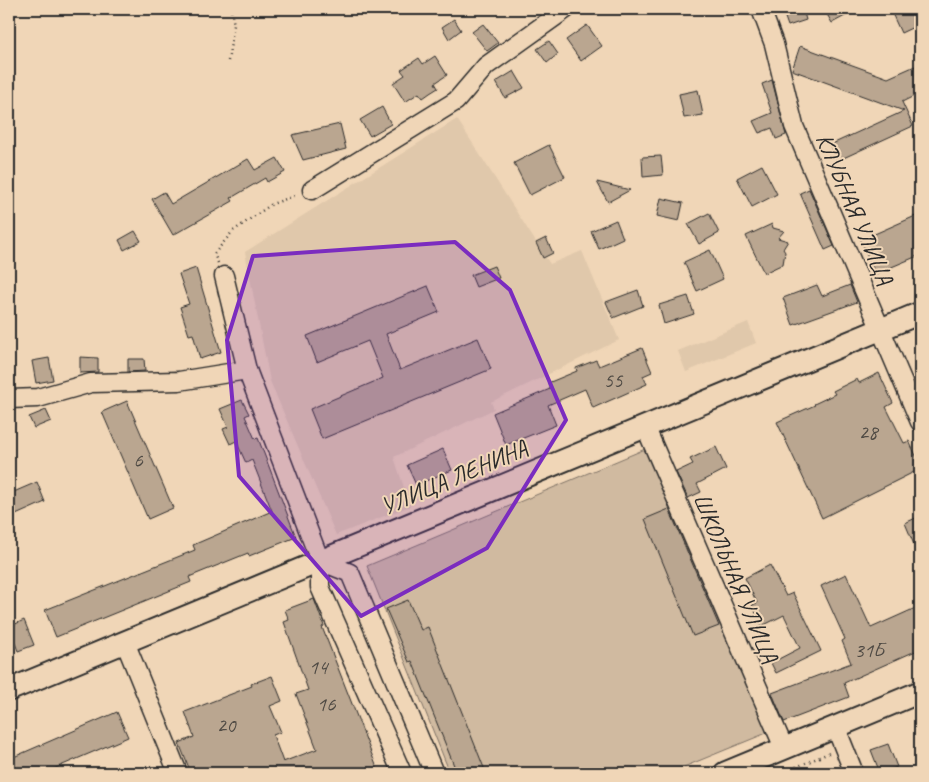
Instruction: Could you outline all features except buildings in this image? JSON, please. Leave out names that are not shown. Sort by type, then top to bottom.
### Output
[{"type":"main road","name":"УЛИЦА ЛЕНИНА","points":[[9,690],[920,313]]},
{"type":"main road","points":[[725,773],[784,748],[839,737],[920,692]]},
{"type":"street","points":[[312,190],[456,101],[486,66],[566,9]]},
{"type":"street","name":"КЛУБНАЯ УЛИЦА","points":[[761,9],[774,44],[794,126],[920,422]]},
{"type":"street","points":[[224,276],[247,370],[320,561],[320,586],[402,773]]},
{"type":"street","points":[[9,399],[38,398],[92,383],[179,381],[247,370]]},
{"type":"street","name":"ШКОЛЬНАЯ УЛИЦА","points":[[645,426],[784,748]]},
{"type":"street","points":[[320,561],[350,574],[434,773]]},
{"type":"street","points":[[125,642],[178,773]]},
{"type":"street","points":[[839,737],[854,773]]},
{"type":"path","points":[[228,61],[234,26],[231,9]]},
{"type":"path","points":[[224,276],[214,254],[232,231],[272,204],[312,190]]},
{"type":"path","points":[[782,773],[839,737]]},
{"type":"highlighted area","points":[[455,242],[510,290],[566,420],[487,548],[361,616],[239,476],[227,340],[253,256]]},
{"type":"shaded area","points":[[457,119],[550,264],[582,251],[619,340],[491,402],[494,409],[394,457],[410,506],[336,535],[270,381],[245,252]]},
{"type":"shaded area","points":[[748,322],[756,343],[686,372],[678,351]]},
{"type":"shaded area","points":[[650,447],[769,732],[669,773],[450,773],[367,566]]}]
